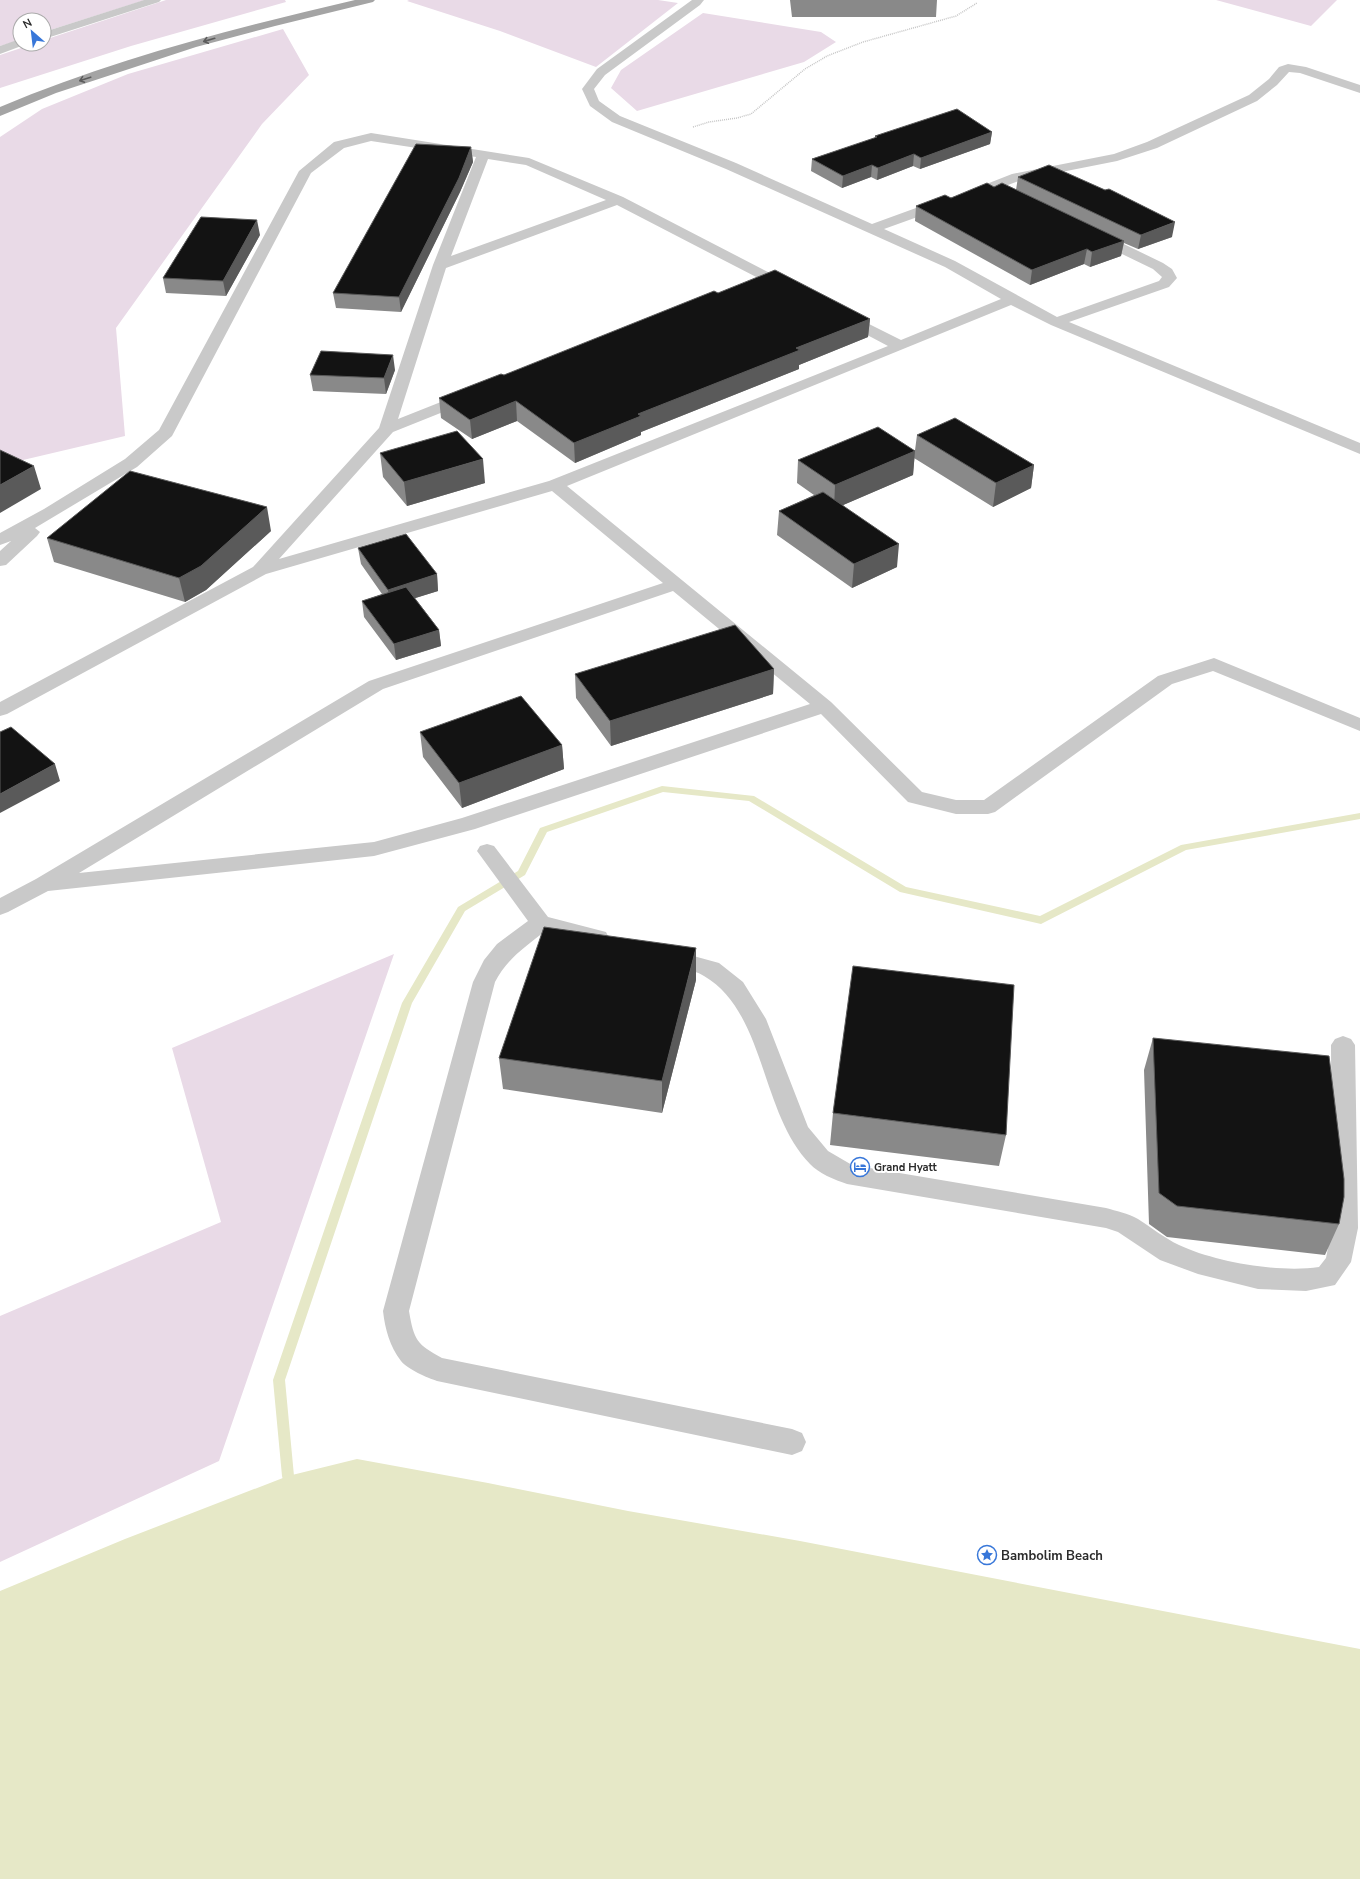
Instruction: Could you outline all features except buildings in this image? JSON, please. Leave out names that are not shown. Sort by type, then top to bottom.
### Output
[{"type":"main road","points":[[32,86],[181,39],[261,16],[333,0]]},
{"type":"main road","points":[[0,112],[52,90],[192,45],[272,23],[369,0]]},
{"type":"street","points":[[52,33],[155,0]]},
{"type":"street","points":[[698,0],[696,3],[601,72],[588,89],[594,103],[616,119],[731,166],[950,264],[1056,322],[1360,449]]},
{"type":"street","points":[[0,50],[12,46]]},
{"type":"street","points":[[974,192],[990,188],[1017,177],[1117,156],[1152,145],[1253,98],[1273,82],[1283,70],[1288,68],[1302,70],[1360,89]]},
{"type":"street","points":[[0,540],[50,513],[131,463],[166,433],[306,171],[339,145],[371,137],[483,156],[530,162],[618,200],[769,277],[803,296]]},
{"type":"street","points":[[260,570],[387,429],[440,265],[483,156]]},
{"type":"street","points":[[990,188],[1008,195]]},
{"type":"street","points":[[871,229],[959,197]]},
{"type":"street","points":[[440,265],[618,200]]},
{"type":"street","points":[[1056,322],[1164,284],[1170,278],[1167,272],[1158,266],[1087,232]]},
{"type":"street","points":[[747,286],[769,277]]},
{"type":"street","points":[[0,710],[260,570],[555,484],[900,346],[1012,299]]},
{"type":"street","points":[[831,310],[900,346]]},
{"type":"street","points":[[387,429],[482,391]]},
{"type":"street","points":[[555,484],[824,706],[915,797],[956,807],[988,807],[1165,680],[1214,664],[1360,725]]},
{"type":"street","points":[[0,561],[50,513]]},
{"type":"street","points":[[0,906],[44,884],[376,685],[676,584]]},
{"type":"street","points":[[44,884],[374,849],[468,824],[824,706]]},
{"type":"street","points":[[487,851],[541,923],[619,944]]},
{"type":"street","points":[[541,923],[505,950],[492,966],[484,982],[396,1311],[399,1332],[411,1354],[437,1368],[792,1442]]},
{"type":"street","points":[[650,952],[711,969],[736,988],[755,1019],[798,1132],[819,1158],[847,1174],[1106,1218],[1127,1225],[1169,1252],[1198,1263],[1258,1278],[1306,1280],[1326,1277],[1338,1262],[1345,1228],[1343,1045]]},
{"type":"path","points":[[668,141],[706,121],[744,118],[751,114],[805,69],[827,56],[863,42],[925,26],[956,16],[977,3]]},
{"type":"shaded area","points":[[0,0],[145,0],[52,29],[52,12],[12,12],[12,42],[0,46]]},
{"type":"shaded area","points":[[166,0],[285,0],[286,2],[131,46],[0,88],[0,55],[12,51],[52,52],[52,37]]},
{"type":"shaded area","points":[[658,0],[678,3],[596,67],[500,31],[407,1]]},
{"type":"shaded area","points":[[1216,0],[1337,0],[1311,26]]},
{"type":"shaded area","points":[[703,13],[821,32],[836,42],[804,62],[637,111],[611,88],[621,70]]},
{"type":"shaded area","points":[[283,29],[309,75],[262,124],[116,328],[125,436],[6,464],[0,468],[0,137],[42,109],[128,74]]},
{"type":"shaded area","points":[[394,954],[219,1461],[0,1562],[0,1316],[221,1222],[172,1048]]},
{"type":"shaded area","points":[[357,1459],[628,1511],[800,1541],[1360,1649],[1360,1879],[0,1879],[0,1591],[125,1539],[288,1476]]},
{"type":"waterway","points":[[288,1476],[279,1380],[407,1003],[461,909],[522,873],[543,830],[662,789],[751,798],[903,890],[1041,920],[1184,847],[1360,816]]},
{"type":"place","name":"Grand Hyatt","points":[[860,1167]]},
{"type":"place","name":"Bambolim Beach","points":[[987,1555]]}]
